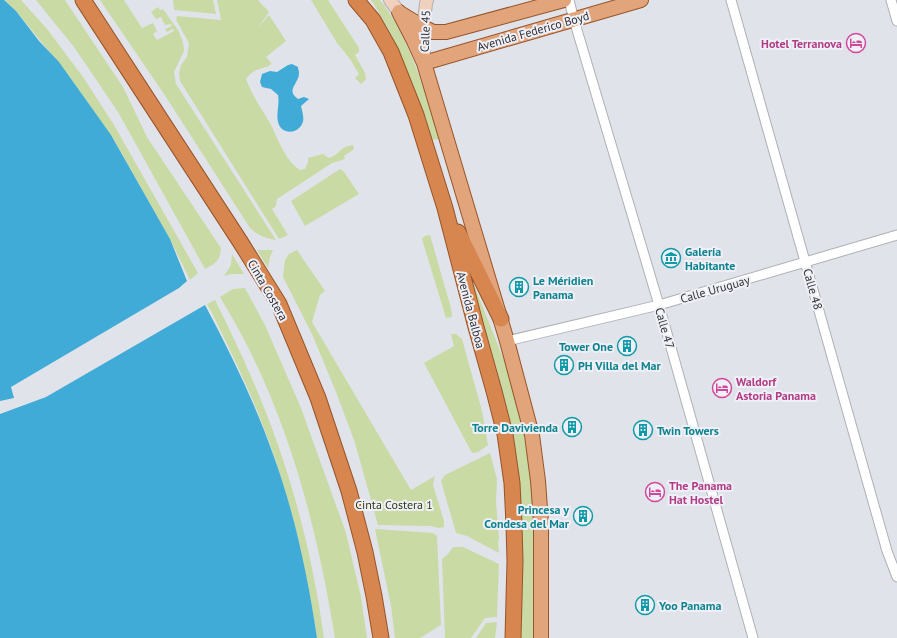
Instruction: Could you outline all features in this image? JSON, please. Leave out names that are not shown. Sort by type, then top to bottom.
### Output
[{"type":"highway","name":"Cinta Costera","points":[[83,0],[279,304],[318,398],[349,492],[368,566],[381,638]]},
{"type":"highway","name":"Avenida Balboa","points":[[356,0],[373,20],[391,52],[416,115],[445,208],[505,434],[513,498],[515,561],[512,635]]},
{"type":"highway","points":[[362,0],[373,20]]},
{"type":"highway","points":[[445,208],[501,319]]},
{"type":"main road","name":"Avenida Balboa","points":[[390,0],[399,12],[424,63],[508,340],[532,435],[538,481],[541,522],[541,638]]},
{"type":"main road","name":"Calle 45","points":[[424,63],[423,27],[426,4],[428,0]]},
{"type":"main road","name":"Avenida Federico Boyd","points":[[399,12],[433,32],[446,32],[564,0]]},
{"type":"main road","name":"Avenida Federico Boyd","points":[[424,63],[641,0]]},
{"type":"street","name":"Calle 47","points":[[569,0],[659,305],[754,638]]},
{"type":"street","name":"Calle 48","points":[[731,0],[887,551],[897,577]]},
{"type":"street","points":[[891,0],[897,21]]},
{"type":"street","name":"Calle Uruguay","points":[[508,340],[659,305],[897,235]]},
{"type":"green space","points":[[4,0],[21,0],[47,29],[83,77],[114,125],[198,273],[190,280],[170,239],[114,140],[65,71],[16,11]]},
{"type":"green space","points":[[36,0],[65,0],[123,87],[147,137],[221,248],[220,256],[212,265],[205,269],[118,112],[74,47]]},
{"type":"green space","points":[[100,0],[124,0],[142,28],[153,23],[157,31],[153,34],[157,40],[174,31],[173,29],[167,32],[165,29],[172,26],[171,24],[165,25],[161,17],[156,19],[151,12],[158,7],[160,10],[163,9],[178,30],[183,42],[184,51],[174,72],[176,84],[276,240],[262,236],[250,228],[166,97]]},
{"type":"green space","points":[[173,0],[213,0],[216,14],[174,10]]},
{"type":"green space","points":[[217,0],[258,0],[269,12],[258,28],[269,15],[286,41],[266,57],[272,64],[255,71],[246,79],[270,123],[282,149],[290,161],[300,170],[305,169],[308,158],[323,154],[329,158],[336,155],[345,147],[353,145],[354,149],[344,156],[345,159],[332,163],[277,199],[276,206],[272,209],[288,235],[279,239],[180,81],[179,73],[181,65],[187,57],[189,43],[176,20],[177,16],[221,20]]},
{"type":"green space","points":[[311,0],[328,0],[359,48],[359,52],[355,55],[365,73],[366,79],[361,84],[355,78],[359,74],[350,59],[337,43]]},
{"type":"green space","points":[[371,0],[380,0],[400,31],[416,66],[440,139],[432,140],[399,51]]},
{"type":"green space","points":[[340,169],[344,172],[359,194],[305,226],[291,201]]},
{"type":"green space","points":[[430,235],[451,308],[452,317],[446,318],[422,239],[425,236]]},
{"type":"green space","points":[[257,250],[273,250],[268,268]]},
{"type":"green space","name":"Cinta Costera 1","points":[[297,250],[325,291],[320,295],[312,322],[411,490],[435,476],[433,485],[444,521],[444,527],[378,525],[355,443],[336,392],[312,334],[283,277],[285,260],[289,254]]},
{"type":"green space","points":[[232,254],[244,274],[224,276],[231,265]]},
{"type":"green space","points":[[464,260],[505,363],[524,435],[534,497],[535,638],[520,638],[522,520],[514,436],[496,366]]},
{"type":"green space","points":[[245,288],[265,325],[301,408],[346,533],[361,597],[367,638],[335,638],[318,549],[307,505],[280,420],[263,378],[243,337],[220,297],[233,289]]},
{"type":"green space","points":[[215,300],[253,382],[285,466],[298,508],[308,551],[324,638],[317,638],[302,554],[270,444],[243,378],[207,304]]},
{"type":"green space","points":[[451,334],[456,334],[462,339],[482,411],[488,445],[478,452],[472,453],[424,363],[454,346]]},
{"type":"green space","points":[[490,453],[497,479],[496,502],[499,553],[467,536],[456,533],[441,481],[445,475]]},
{"type":"green space","points":[[375,529],[433,533],[437,536],[441,625],[420,638],[395,638],[391,606]]},
{"type":"green space","points":[[453,547],[463,547],[499,564],[497,617],[485,618],[471,638],[445,638],[442,559]]},
{"type":"green space","points":[[497,622],[495,638],[476,638],[486,623]]},
{"type":"water","points":[[0,0],[4,0],[16,11],[39,41],[59,62],[111,135],[170,239],[187,281],[179,288],[11,387],[14,398],[0,401]]},
{"type":"water","points":[[292,64],[298,67],[299,73],[293,90],[294,96],[298,99],[304,97],[309,99],[301,106],[303,117],[302,124],[300,127],[291,132],[284,130],[279,125],[277,118],[278,95],[271,89],[262,87],[260,82],[262,74],[270,71],[277,72]]},
{"type":"water","points":[[205,305],[234,361],[251,399],[282,479],[300,546],[317,638],[0,638],[0,414],[46,397]]},
{"type":"place","name":"Hotel Terranova","points":[[856,43]]},
{"type":"place","name":"Galería Habitante","points":[[671,258]]},
{"type":"place","name":"Le Méridien Panama","points":[[519,287]]},
{"type":"place","name":"Tower One","points":[[627,346]]},
{"type":"place","name":"PH Villa del Mar","points":[[564,365]]},
{"type":"place","name":"Waldorf Astoria Panama","points":[[722,388]]},
{"type":"place","name":"Torre Davivienda","points":[[572,427]]},
{"type":"place","name":"Twin Towers","points":[[643,430]]},
{"type":"place","name":"The Panama Hat Hostel","points":[[655,492]]},
{"type":"place","name":"Princesa y Condesa del Mar","points":[[583,516]]},
{"type":"place","name":"Yoo Panama","points":[[645,605]]}]
